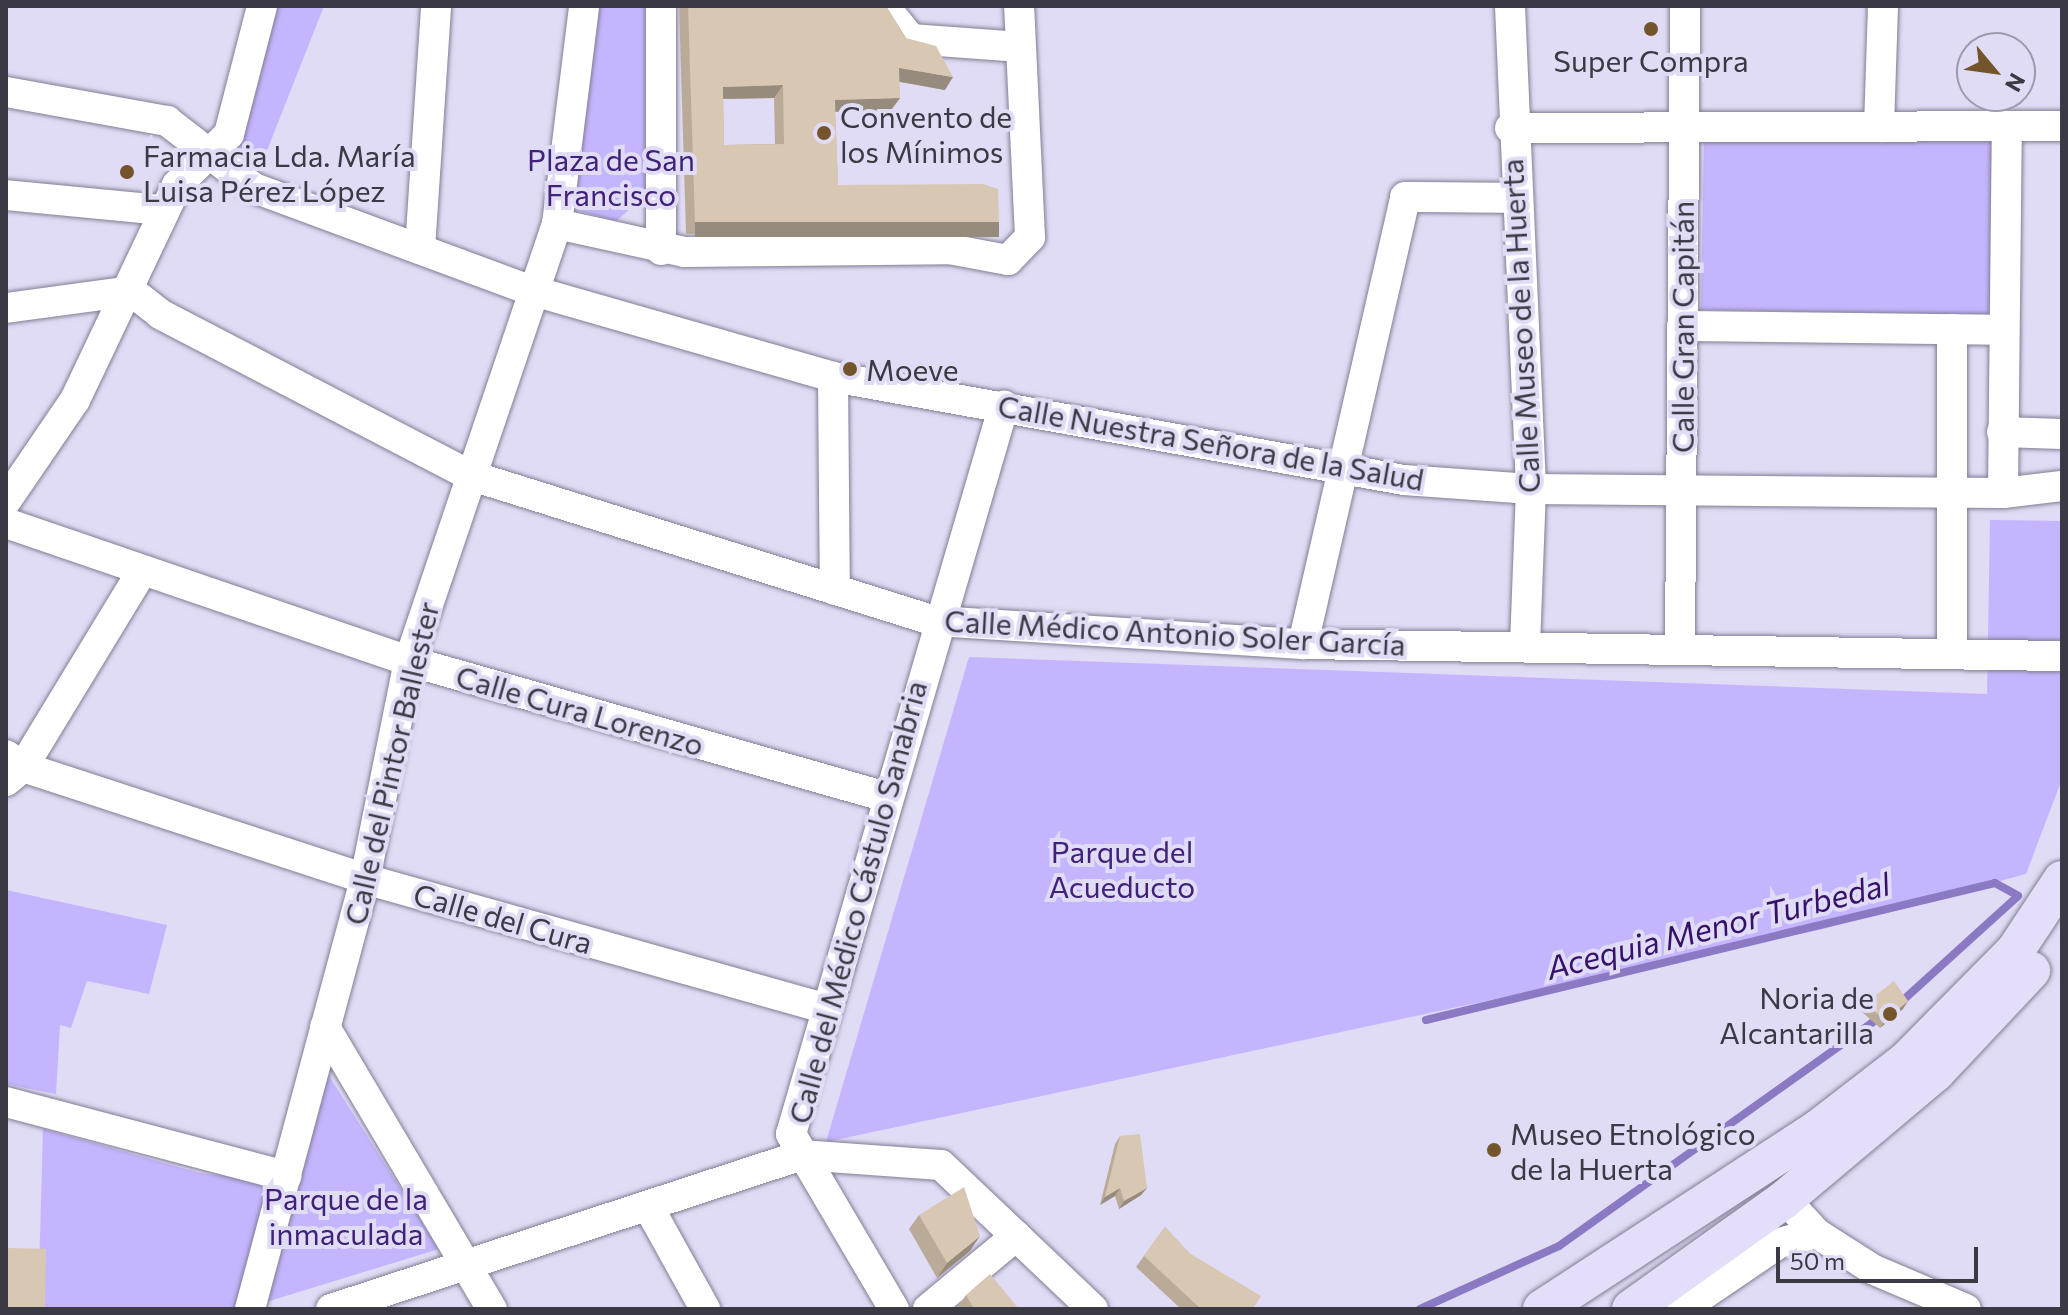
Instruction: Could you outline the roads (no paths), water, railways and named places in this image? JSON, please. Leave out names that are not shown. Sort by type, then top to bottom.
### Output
[{"type":"main road","points":[[1542,1309],[1818,1129],[1906,1061],[2015,951],[2062,880]]},
{"type":"main road","points":[[1631,1309],[1785,1199],[1992,1017],[2062,926]]},
{"type":"street","points":[[420,249],[436,6]]},
{"type":"street","name":"Calle del Pintor Ballester","points":[[250,1309],[365,879],[409,661],[530,290],[557,224],[584,6]]},
{"type":"street","points":[[661,6],[661,250]]},
{"type":"street","points":[[884,6],[911,39],[1021,47]]},
{"type":"street","points":[[557,224],[661,250],[949,249],[1008,260],[1030,237],[1019,6]]},
{"type":"street","name":"Calle Museo de la Huerta","points":[[1510,6],[1510,128],[1531,489],[1525,646]]},
{"type":"street","name":"Calle Gran Capitán","points":[[1680,648],[1685,6]]},
{"type":"street","points":[[1879,127],[1883,6]]},
{"type":"street","points":[[6,501],[75,400],[131,291],[163,210],[208,158],[239,114],[263,7]]},
{"type":"street","name":"Calle Nuestra Señora de la Salud","points":[[6,92],[133,109],[167,121],[208,158],[254,188],[530,290],[833,377],[1004,405],[1343,469],[1531,489],[2003,493],[2062,486]]},
{"type":"street","points":[[1510,128],[2062,126]]},
{"type":"street","points":[[2003,493],[2007,127]]},
{"type":"street","points":[[6,195],[163,210]]},
{"type":"street","points":[[1303,644],[1405,197],[1514,198]]},
{"type":"street","points":[[6,308],[131,291]]},
{"type":"street","name":"Calle Médico Antonio Soler García","points":[[131,291],[160,314],[469,475],[935,621],[1303,644],[1952,651],[2062,656]]},
{"type":"street","points":[[1682,326],[2004,330]]},
{"type":"street","points":[[1952,329],[1952,651]]},
{"type":"street","points":[[833,377],[835,590]]},
{"type":"street","name":"Calle del Médico Cástulo Sanabria","points":[[331,1309],[801,1155],[791,1134],[823,1008],[935,621],[1004,405]]},
{"type":"street","points":[[2002,432],[2062,434]]},
{"type":"street","name":"Calle Cura Lorenzo","points":[[6,523],[409,661],[884,796]]},
{"type":"street","points":[[12,768],[142,571]]},
{"type":"street","name":"Calle del Cura","points":[[12,768],[365,879],[823,1008]]},
{"type":"street","points":[[325,1027],[492,1309]]},
{"type":"street","points":[[6,1102],[286,1176]]},
{"type":"street","points":[[801,1155],[941,1165],[1093,1309]]},
{"type":"street","points":[[801,1155],[894,1309]]},
{"type":"street","points":[[1785,1199],[1816,1233],[1872,1269],[1966,1309]]},
{"type":"street","points":[[648,1206],[705,1309]]},
{"type":"street","points":[[1682,1309],[1779,1243],[1816,1233]]},
{"type":"street","points":[[928,1309],[1016,1236]]},
{"type":"waterway","name":"Acequia Menor Turbedal","points":[[1426,1020],[1995,883],[2018,896],[1898,1005]]},
{"type":"waterway","points":[[1420,1309],[1559,1246],[1880,1017]]},
{"type":"place","name":"Super Compra","points":[[1651,29]]},
{"type":"place","name":"Convento de los Mínimos","points":[[824,133]]},
{"type":"place","name":"Farmacia Lda. María Luisa Pérez López","points":[[127,172]]},
{"type":"place","name":"Moeve","points":[[850,369]]},
{"type":"place","name":"Noria de Alcantarilla","points":[[1890,1014]]},
{"type":"place","name":"Museo Etnológico de la Huerta","points":[[1494,1150]]},
{"type":"park label","name":"Plaza de San Francisco","points":[[611,176]]},
{"type":"park label","name":"Parque del Acueducto","points":[[1122,868]]},
{"type":"park label","name":"Parque de la inmaculada","points":[[346,1215]]}]
